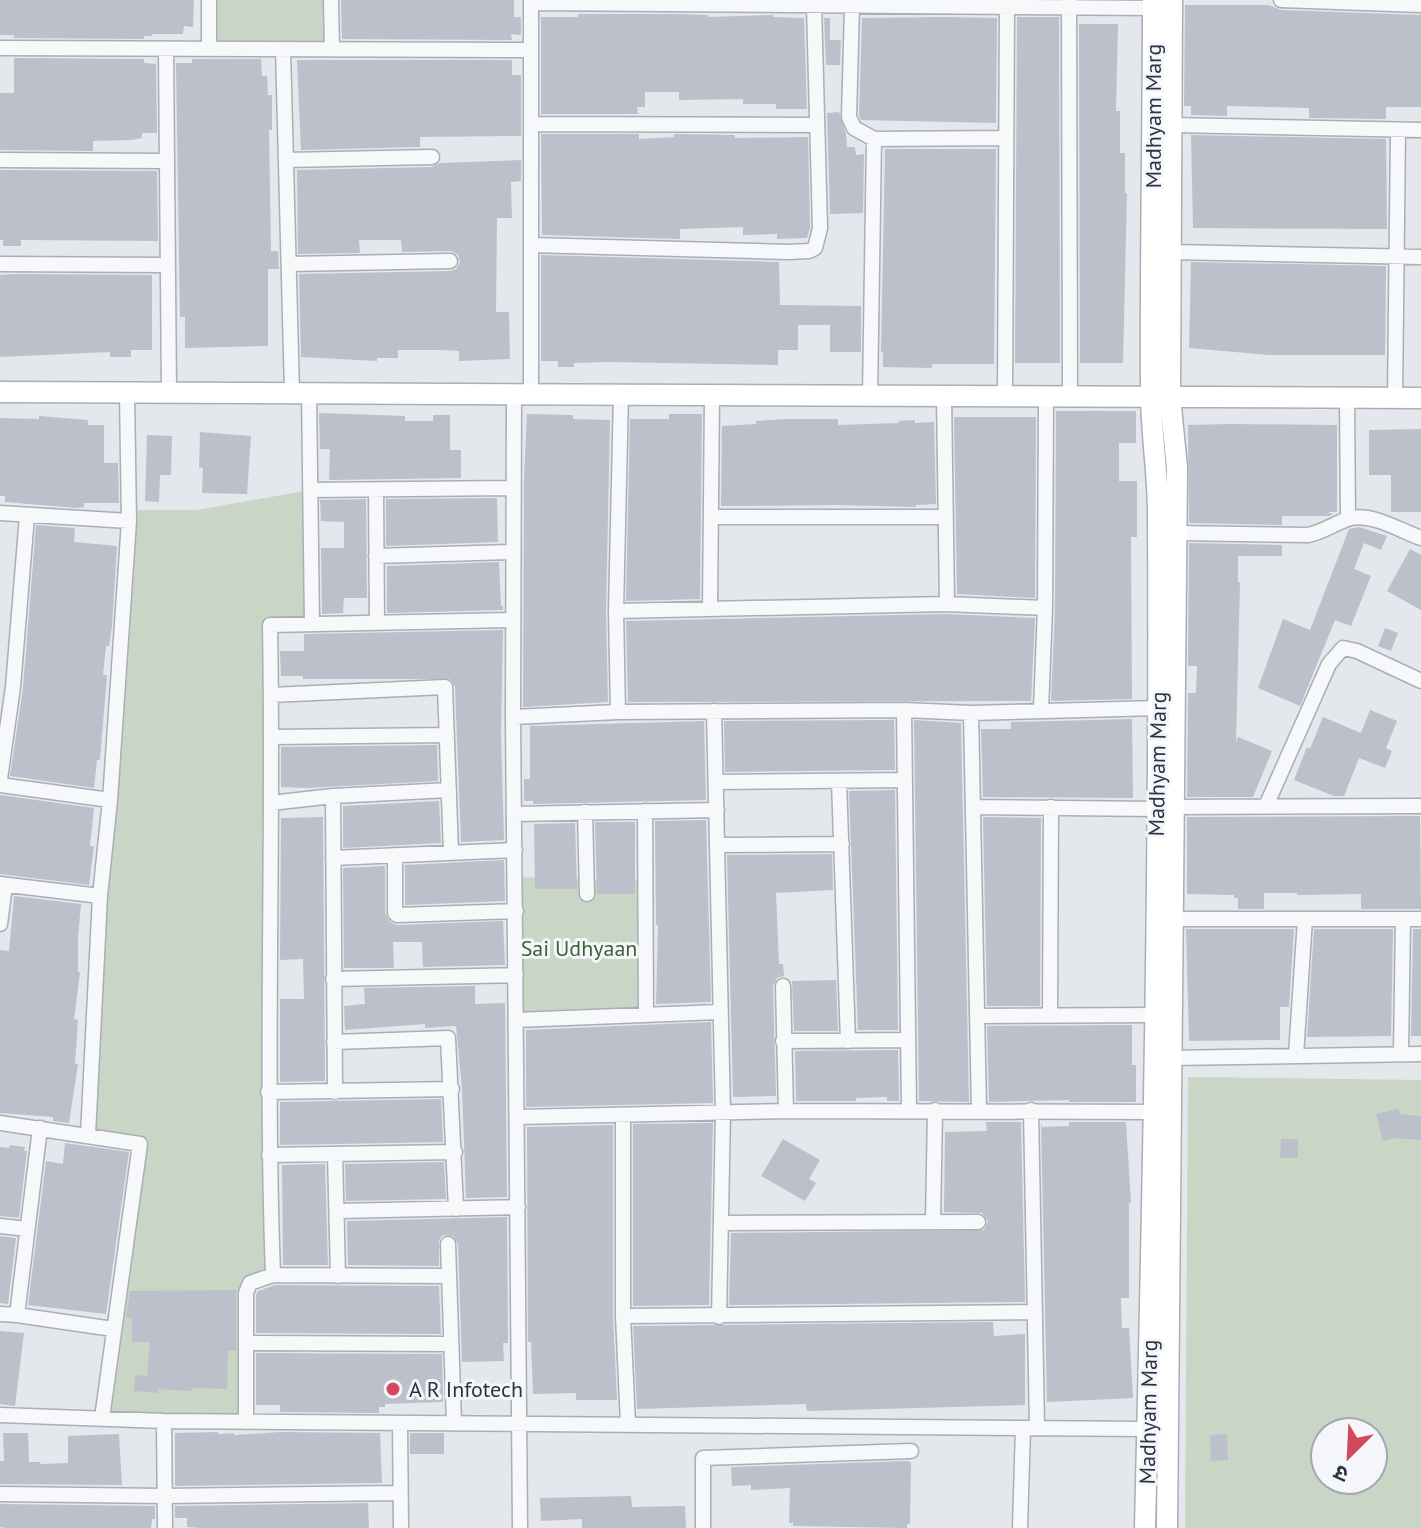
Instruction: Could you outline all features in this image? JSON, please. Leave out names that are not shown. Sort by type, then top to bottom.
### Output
[{"type":"street","points":[[209,0],[209,49]]},
{"type":"street","points":[[331,0],[332,49]]},
{"type":"street","points":[[1281,0],[1421,5]]},
{"type":"street","points":[[520,1528],[513,488],[531,245],[531,2],[852,6],[1160,3]]},
{"type":"street","points":[[1005,396],[1007,3]]},
{"type":"street","name":"Madhyam Marg","points":[[1145,1528],[1156,1112],[1154,1015],[1177,468],[1161,397],[1170,252],[1172,125],[1160,3]]},
{"type":"street","name":"Madhyam Marg","points":[[1160,3],[1158,708],[1172,919],[1167,1528]]},
{"type":"street","points":[[1069,4],[1070,397]]},
{"type":"street","points":[[531,245],[809,251],[815,248],[820,228],[814,5]]},
{"type":"street","points":[[852,6],[849,117],[854,128],[874,139],[1006,138]]},
{"type":"street","points":[[0,48],[531,50]]},
{"type":"street","points":[[166,49],[169,393]]},
{"type":"street","points":[[283,49],[289,264],[310,490],[312,624]]},
{"type":"street","points":[[531,124],[817,125]]},
{"type":"street","points":[[1172,125],[1421,130]]},
{"type":"street","points":[[1395,398],[1398,130]]},
{"type":"street","points":[[870,396],[874,139]]},
{"type":"street","points":[[286,160],[432,157]]},
{"type":"street","points":[[0,160],[166,161]]},
{"type":"street","points":[[1170,252],[1421,257]]},
{"type":"street","points":[[289,264],[450,261]]},
{"type":"street","points":[[0,264],[167,265]]},
{"type":"street","points":[[0,392],[1421,398]]},
{"type":"street","points":[[88,1135],[100,896],[110,800],[129,521],[127,393]]},
{"type":"street","points":[[618,712],[616,611],[621,395]]},
{"type":"street","points":[[710,608],[712,395]]},
{"type":"street","points":[[944,396],[947,604]]},
{"type":"street","points":[[1041,709],[1046,396]]},
{"type":"street","points":[[1347,398],[1348,519]]},
{"type":"street","points":[[310,490],[513,488]]},
{"type":"street","points":[[376,490],[377,623]]},
{"type":"street","points":[[0,513],[129,521]]},
{"type":"street","points":[[0,779],[6,686],[27,516]]},
{"type":"street","points":[[711,517],[946,517]]},
{"type":"street","points":[[1176,533],[1308,535],[1325,532],[1348,519],[1369,518],[1421,538]]},
{"type":"street","points":[[376,556],[513,552]]},
{"type":"street","points":[[616,611],[947,604],[1045,608]]},
{"type":"street","points":[[273,1275],[268,1092],[270,625],[513,620]]},
{"type":"street","points":[[1266,806],[1329,664],[1343,648],[1357,651],[1421,681]]},
{"type":"street","points":[[271,695],[445,687],[451,852]]},
{"type":"street","points":[[513,717],[618,712],[904,710],[971,713],[1158,708]]},
{"type":"street","points":[[904,710],[909,1110]]},
{"type":"street","points":[[714,711],[723,1113],[719,1317]]},
{"type":"street","points":[[971,713],[979,1110]]},
{"type":"street","points":[[271,737],[447,735]]},
{"type":"street","points":[[716,782],[905,780]]},
{"type":"street","points":[[839,781],[848,1041]]},
{"type":"street","points":[[0,785],[110,800]]},
{"type":"street","points":[[271,803],[333,796],[449,790]]},
{"type":"street","points":[[333,796],[335,1092]]},
{"type":"street","points":[[973,807],[1421,806]]},
{"type":"street","points":[[1050,1016],[1051,807]]},
{"type":"street","points":[[514,814],[717,810]]},
{"type":"street","points":[[645,811],[646,1015]]},
{"type":"street","points":[[585,812],[587,894]]},
{"type":"street","points":[[718,845],[842,844]]},
{"type":"street","points":[[333,858],[515,850]]},
{"type":"street","points":[[395,855],[395,913],[398,916],[516,911]]},
{"type":"street","points":[[0,924],[2,884],[100,896]]},
{"type":"street","points":[[1172,919],[1421,919]]},
{"type":"street","points":[[1296,1055],[1305,919]]},
{"type":"street","points":[[1401,1053],[1403,919]]},
{"type":"street","points":[[333,979],[516,975]]},
{"type":"street","points":[[783,986],[786,1111]]},
{"type":"street","points":[[516,1020],[719,1012]]},
{"type":"street","points":[[978,1016],[1154,1015]]},
{"type":"street","points":[[334,1042],[448,1038],[456,1209]]},
{"type":"street","points":[[783,1041],[907,1040]]},
{"type":"street","points":[[1170,1058],[1421,1054]]},
{"type":"street","points":[[268,1092],[452,1089]]},
{"type":"street","points":[[518,1117],[909,1110],[1156,1112]]},
{"type":"street","points":[[933,1222],[935,1110]]},
{"type":"street","points":[[1020,1528],[1030,1427],[1035,1312],[1031,1110]]},
{"type":"street","points":[[623,1116],[623,1316],[628,1424]]},
{"type":"street","points":[[0,1123],[140,1144],[102,1418]]},
{"type":"street","points":[[17,1315],[40,1128]]},
{"type":"street","points":[[269,1155],[455,1152]]},
{"type":"street","points":[[335,1154],[338,1276]]},
{"type":"street","points":[[338,1211],[518,1207]]},
{"type":"street","points":[[721,1223],[978,1222]]},
{"type":"street","points":[[0,1226],[27,1229]]},
{"type":"street","points":[[448,1244],[454,1423]]},
{"type":"street","points":[[246,1422],[246,1293],[250,1283],[273,1275],[449,1276]]},
{"type":"street","points":[[623,1316],[1035,1312]]},
{"type":"street","points":[[0,1314],[113,1329]]},
{"type":"street","points":[[247,1343],[450,1344]]},
{"type":"street","points":[[0,1415],[246,1422],[1148,1429]]},
{"type":"street","points":[[164,1421],[165,1528]]},
{"type":"street","points":[[400,1423],[401,1528]]},
{"type":"street","points":[[703,1528],[703,1458],[911,1451]]},
{"type":"street","points":[[0,1494],[164,1496],[400,1493]]},
{"type":"green space","points":[[210,0],[331,0],[332,49],[209,49]]},
{"type":"green space","points":[[310,490],[312,624],[270,625],[270,1275],[247,1275],[246,1422],[108,1419],[140,1145],[88,1135],[129,521],[137,520],[138,510],[197,510]]},
{"type":"green space","name":"Sai Udhyaan","points":[[515,877],[643,881],[642,1015],[516,1020]]},
{"type":"green space","points":[[1188,1077],[1421,1080],[1421,1528],[1185,1528]]},
{"type":"building","points":[[0,0],[194,0],[193,27],[184,26],[183,34],[152,34],[144,36],[144,39],[14,38],[14,35],[0,35]]},
{"type":"building","points":[[341,0],[514,0],[514,17],[521,17],[521,35],[511,34],[512,40],[342,39]]},
{"type":"building","points":[[1185,5],[1269,5],[1281,10],[1421,15],[1421,107],[1386,107],[1386,119],[1309,118],[1309,108],[1227,106],[1227,116],[1191,115],[1191,106],[1184,106]]},
{"type":"building","points":[[578,14],[773,15],[804,18],[807,109],[776,109],[776,104],[743,104],[743,99],[679,100],[679,92],[645,92],[645,107],[637,107],[638,114],[541,114],[541,17],[578,17]]},
{"type":"building","points":[[1017,17],[1059,17],[1060,363],[1015,363]]},
{"type":"building","points":[[824,18],[830,18],[830,40],[841,40],[840,65],[826,65]]},
{"type":"building","points":[[862,18],[997,18],[996,123],[861,120]]},
{"type":"building","points":[[1079,24],[1118,24],[1116,111],[1120,111],[1120,153],[1125,153],[1127,193],[1123,363],[1080,363]]},
{"type":"building","points":[[14,58],[144,59],[144,63],[156,64],[157,133],[142,133],[142,138],[131,140],[93,141],[93,151],[0,150],[0,93],[14,93]]},
{"type":"building","points":[[192,59],[261,59],[262,76],[267,76],[268,95],[272,95],[272,130],[269,130],[271,251],[278,251],[279,269],[268,269],[268,346],[185,348],[185,317],[180,317],[176,63],[192,63]]},
{"type":"building","points":[[297,60],[512,60],[512,75],[521,75],[521,136],[420,137],[420,147],[301,150]]},
{"type":"building","points":[[839,112],[847,147],[855,147],[856,155],[864,154],[863,213],[830,214],[827,113]]},
{"type":"building","points":[[541,134],[639,134],[639,139],[674,137],[674,134],[734,135],[735,138],[808,137],[810,228],[807,238],[777,239],[777,234],[743,235],[743,227],[680,229],[680,239],[542,235]]},
{"type":"building","points":[[1191,135],[1386,139],[1387,229],[1193,228]]},
{"type":"building","points":[[885,149],[996,149],[994,364],[883,367]]},
{"type":"building","points":[[521,160],[521,181],[511,182],[512,218],[497,218],[496,312],[509,312],[510,359],[459,361],[459,351],[439,350],[398,350],[398,358],[377,358],[377,361],[301,357],[299,274],[450,271],[456,269],[460,262],[458,255],[451,251],[402,252],[401,240],[359,240],[360,253],[298,254],[297,170],[432,167],[440,163]]},
{"type":"building","points":[[0,170],[157,171],[158,241],[21,240],[21,246],[3,246],[3,240],[0,240]]},
{"type":"building","points":[[541,255],[779,262],[780,305],[861,306],[861,352],[830,352],[830,325],[798,325],[798,350],[778,350],[778,365],[610,362],[574,363],[574,367],[558,367],[558,361],[541,361]]},
{"type":"building","points":[[1191,262],[1386,266],[1385,355],[1269,355],[1189,348]]},
{"type":"building","points":[[0,275],[152,275],[152,350],[131,350],[131,357],[110,357],[110,352],[0,357]]},
{"type":"building","points":[[1056,411],[1136,411],[1136,443],[1119,443],[1119,481],[1137,481],[1137,537],[1131,537],[1132,699],[1051,701]]},
{"type":"building","points":[[319,413],[405,416],[405,421],[433,421],[433,415],[450,415],[450,450],[461,450],[461,478],[329,480],[330,449],[320,449]]},
{"type":"building","points":[[527,414],[610,420],[606,611],[608,702],[523,707]]},
{"type":"building","points":[[669,414],[702,414],[700,599],[626,601],[630,419],[669,419]]},
{"type":"building","points":[[39,416],[88,420],[88,425],[104,425],[104,463],[118,463],[119,503],[84,503],[84,507],[77,508],[5,502],[5,496],[0,496],[0,418],[39,419]]},
{"type":"building","points":[[954,417],[1036,417],[1035,598],[957,594]]},
{"type":"building","points":[[787,419],[838,419],[838,425],[915,420],[915,423],[934,422],[936,504],[916,507],[721,506],[722,426]]},
{"type":"building","points":[[1188,425],[1337,425],[1337,512],[1327,512],[1333,514],[1329,516],[1282,516],[1282,525],[1189,523]]},
{"type":"building","points":[[1421,429],[1421,512],[1391,512],[1391,475],[1369,475],[1369,430]]},
{"type":"building","points":[[200,432],[251,436],[247,494],[202,493]]},
{"type":"building","points":[[147,435],[172,436],[171,475],[160,475],[159,502],[145,501]]},
{"type":"building","points":[[497,498],[498,542],[386,546],[386,499]]},
{"type":"building","points":[[366,499],[367,598],[344,598],[343,613],[322,614],[321,548],[344,548],[344,522],[321,521],[320,500]]},
{"type":"building","points":[[36,525],[75,528],[74,542],[117,546],[112,626],[103,675],[107,675],[100,760],[97,760],[94,788],[10,776],[23,688]]},
{"type":"building","points":[[1359,527],[1387,536],[1381,550],[1364,543],[1354,569],[1371,576],[1351,626],[1335,620],[1300,706],[1258,688],[1283,619],[1310,630],[1349,529]]},
{"type":"building","points":[[1189,543],[1282,545],[1282,556],[1238,556],[1236,742],[1238,737],[1272,751],[1253,797],[1187,797],[1188,693],[1196,693],[1197,666],[1188,666]]},
{"type":"building","points":[[1410,549],[1421,555],[1421,610],[1387,591]]},
{"type":"building","points":[[499,562],[503,610],[387,613],[387,566]]},
{"type":"building","points":[[947,614],[1035,618],[1031,701],[628,702],[626,621]]},
{"type":"building","points":[[1385,628],[1398,633],[1391,651],[1378,646]]},
{"type":"building","points":[[503,630],[501,734],[504,840],[461,842],[455,687],[450,679],[303,679],[303,676],[281,676],[280,651],[304,651],[304,634]]},
{"type":"building","points":[[1370,710],[1397,721],[1386,748],[1392,751],[1385,768],[1359,758],[1344,796],[1334,796],[1294,780],[1323,717],[1361,733]]},
{"type":"building","points":[[1132,719],[1133,798],[983,797],[981,729],[1011,729],[1011,722]]},
{"type":"building","points":[[894,720],[895,770],[725,772],[724,721]]},
{"type":"building","points":[[914,720],[961,723],[969,1102],[919,1101]]},
{"type":"building","points":[[704,721],[706,800],[533,804],[533,801],[524,801],[524,779],[530,779],[530,726]]},
{"type":"building","points":[[437,745],[438,781],[281,787],[281,747]]},
{"type":"building","points":[[895,790],[898,1030],[858,1030],[849,791]]},
{"type":"building","points":[[0,795],[94,808],[90,846],[94,846],[89,885],[0,874]]},
{"type":"building","points":[[439,801],[441,843],[343,848],[343,806]]},
{"type":"building","points":[[1420,816],[1421,909],[1361,909],[1361,894],[1264,893],[1264,909],[1238,909],[1238,898],[1234,895],[1187,894],[1187,817]]},
{"type":"building","points":[[323,817],[325,1081],[280,1082],[280,999],[304,999],[303,959],[280,960],[281,818]]},
{"type":"building","points":[[983,817],[1041,818],[1040,1006],[987,1006]]},
{"type":"building","points":[[706,820],[711,1002],[656,1004],[658,925],[655,821]]},
{"type":"building","points":[[595,822],[635,822],[635,894],[597,894]]},
{"type":"building","points":[[575,823],[577,889],[535,889],[534,824]]},
{"type":"building","points":[[832,854],[833,890],[776,893],[779,964],[783,964],[784,976],[777,978],[773,986],[776,1096],[733,1097],[727,855]]},
{"type":"building","points":[[504,860],[505,901],[405,905],[405,865]]},
{"type":"building","points":[[385,866],[385,913],[390,922],[397,925],[503,921],[505,965],[423,967],[422,942],[393,942],[394,968],[344,968],[343,868]]},
{"type":"building","points":[[14,896],[81,904],[78,937],[80,972],[74,1019],[78,1020],[75,1064],[78,1064],[69,1123],[53,1121],[53,1117],[0,1113],[0,950],[9,951]]},
{"type":"building","points":[[1186,929],[1294,929],[1289,1007],[1280,1007],[1280,1040],[1189,1041]]},
{"type":"building","points":[[1314,929],[1393,929],[1391,1036],[1307,1037]]},
{"type":"building","points":[[1413,929],[1421,929],[1421,1036],[1411,1036]]},
{"type":"building","points":[[836,980],[838,1031],[794,1031],[792,981]]},
{"type":"building","points":[[475,986],[475,1004],[505,1003],[507,1197],[466,1198],[456,1026],[425,1028],[425,1024],[345,1030],[344,1006],[365,1004],[364,988]]},
{"type":"building","points":[[711,1022],[713,1103],[526,1107],[526,1030]]},
{"type":"building","points":[[1132,1025],[1136,1102],[989,1102],[987,1026]]},
{"type":"building","points":[[898,1050],[899,1101],[887,1101],[887,1097],[856,1098],[856,1101],[796,1101],[795,1051]]},
{"type":"building","points":[[441,1099],[443,1142],[280,1145],[280,1102]]},
{"type":"building","points":[[1398,1109],[1400,1114],[1421,1116],[1421,1140],[1395,1138],[1383,1141],[1376,1114]]},
{"type":"building","points":[[986,1122],[1021,1122],[1025,1302],[729,1305],[731,1233],[984,1230],[988,1221],[982,1213],[944,1212],[945,1132],[987,1131]]},
{"type":"building","points":[[1041,1122],[1042,1127],[1069,1126],[1069,1122],[1126,1122],[1131,1203],[1129,1298],[1121,1298],[1122,1328],[1129,1328],[1133,1398],[1047,1402]]},
{"type":"building","points":[[713,1123],[709,1305],[633,1306],[633,1124]]},
{"type":"building","points":[[613,1125],[613,1316],[617,1400],[576,1400],[576,1393],[533,1394],[531,1342],[528,1342],[527,1127]]},
{"type":"building","points":[[783,1139],[820,1160],[809,1179],[816,1183],[805,1201],[761,1176]]},
{"type":"building","points":[[1281,1139],[1298,1139],[1298,1158],[1280,1158]]},
{"type":"building","points":[[65,1143],[129,1152],[106,1314],[28,1305],[46,1161],[63,1164]]},
{"type":"building","points":[[10,1145],[25,1147],[24,1151],[27,1151],[19,1218],[0,1216],[0,1147],[9,1148]]},
{"type":"building","points":[[444,1162],[446,1199],[346,1201],[345,1164]]},
{"type":"building","points":[[325,1164],[328,1265],[283,1265],[282,1165]]},
{"type":"building","points":[[507,1217],[508,1343],[503,1343],[504,1361],[462,1362],[458,1244],[453,1236],[443,1235],[439,1240],[439,1266],[348,1265],[347,1221]]},
{"type":"building","points":[[0,1236],[16,1238],[8,1304],[0,1303]]},
{"type":"building","points":[[275,1285],[439,1286],[441,1334],[256,1333],[256,1295],[258,1291]]},
{"type":"building","points":[[236,1290],[236,1351],[228,1351],[227,1389],[158,1389],[158,1393],[134,1391],[135,1375],[147,1376],[150,1342],[132,1342],[132,1318],[126,1317],[130,1291]]},
{"type":"building","points":[[993,1322],[994,1336],[1025,1334],[1025,1405],[807,1411],[806,1404],[637,1409],[633,1326]]},
{"type":"building","points":[[0,1331],[24,1333],[15,1406],[0,1404]]},
{"type":"building","points":[[256,1353],[442,1354],[443,1402],[385,1404],[385,1407],[379,1407],[379,1413],[280,1412],[280,1405],[256,1405]]},
{"type":"building","points":[[218,1432],[234,1435],[380,1433],[382,1483],[175,1486],[175,1433]]},
{"type":"building","points":[[3,1433],[28,1433],[29,1462],[40,1464],[68,1463],[68,1436],[119,1434],[122,1485],[0,1484],[0,1461],[4,1461]]},
{"type":"building","points":[[410,1433],[444,1433],[444,1454],[410,1454]]},
{"type":"building","points":[[1227,1434],[1228,1460],[1211,1461],[1210,1435]]},
{"type":"building","points":[[911,1463],[910,1524],[907,1528],[793,1526],[789,1523],[790,1488],[751,1490],[751,1485],[732,1486],[731,1467]]},
{"type":"building","points":[[631,1496],[632,1507],[685,1506],[686,1528],[582,1528],[582,1519],[541,1521],[540,1498]]},
{"type":"building","points":[[368,1503],[369,1528],[200,1528],[187,1527],[187,1518],[175,1518],[175,1506]]},
{"type":"building","points":[[0,1504],[155,1506],[155,1519],[152,1519],[151,1528],[6,1528],[0,1527]]},
{"type":"place","name":"A R Infotech","points":[[393,1389]]}]
